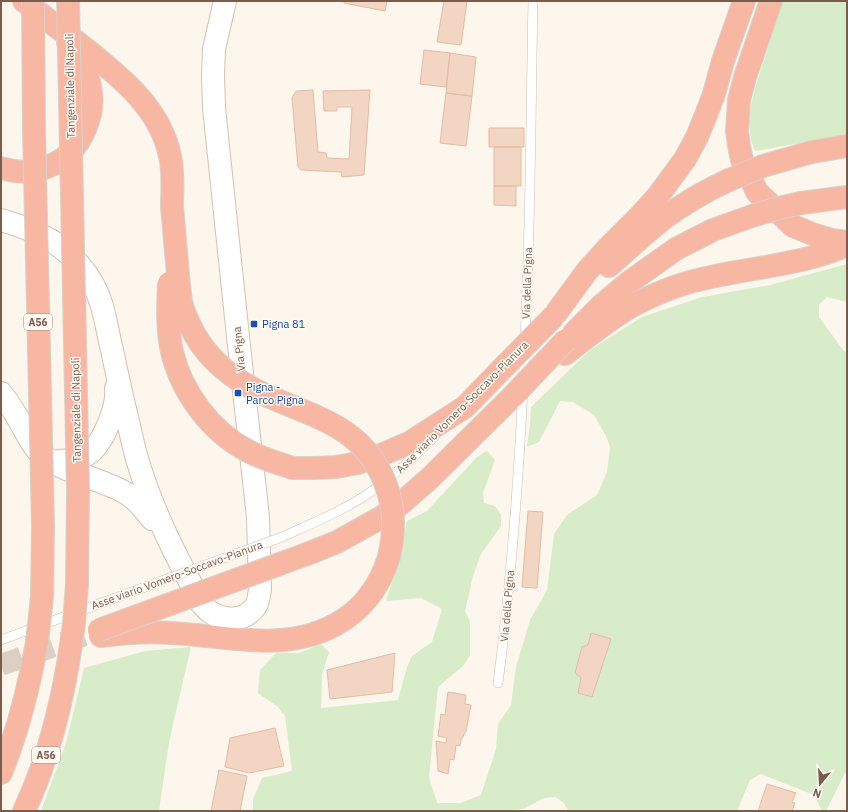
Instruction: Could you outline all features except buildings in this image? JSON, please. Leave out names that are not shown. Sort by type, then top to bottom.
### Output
[{"type":"highway","points":[[24,1],[93,55],[129,86],[146,105],[158,123],[171,157],[172,208],[168,314],[172,353],[184,385],[206,417],[218,431],[232,442],[269,461],[294,468],[336,467],[358,463],[409,443],[465,407]]},
{"type":"highway","name":"A56","points":[[1,773],[16,731],[26,695],[37,642],[42,597],[43,526],[34,138],[33,1]]},
{"type":"highway","name":"Tangenziale di Napoli","points":[[24,811],[42,766],[54,730],[68,667],[74,623],[77,584],[78,491],[68,1]]},
{"type":"highway","points":[[555,314],[587,271],[658,196],[686,159],[714,94],[723,61],[744,1]]},
{"type":"highway","points":[[771,1],[744,77],[739,100],[737,131],[738,146],[742,160],[757,192],[793,226],[815,235],[832,240],[847,242]]},
{"type":"highway","points":[[1,168],[22,172],[34,171],[48,166],[68,155],[77,144],[85,130],[91,107],[91,94],[88,80],[76,52],[52,23]]},
{"type":"highway","name":"Asse viario Vomero-Soccavo-Pianura","points":[[465,407],[555,314],[662,220],[689,201],[729,180],[763,166],[812,152],[847,146]]},
{"type":"highway","points":[[172,208],[181,301],[186,317],[195,335],[206,350],[218,364],[250,386],[268,396],[316,416],[343,430],[356,439],[367,451],[381,472],[391,498],[393,516],[394,529],[389,557],[385,571],[378,584],[361,607],[348,618],[320,632],[305,637],[270,641],[251,641],[170,632],[100,633],[337,542],[382,517],[392,509],[429,479],[512,397],[566,347],[601,306],[628,283],[676,249],[713,230],[755,215],[801,203],[847,197]]},
{"type":"highway","points":[[566,347],[632,306],[670,289],[711,277],[793,262],[825,254],[847,246]]},
{"type":"main road","name":"Via Pigna","points":[[1,220],[22,226],[45,237],[61,247],[89,276],[102,304],[137,461],[147,492],[166,535],[202,603],[209,611],[219,617],[232,619],[249,613],[255,606],[259,597],[260,589],[258,517],[239,354],[214,108],[214,49],[225,1]]},
{"type":"main road","name":"Via Pigna","points":[[48,459],[61,461],[71,460],[83,456],[92,450],[100,440],[108,427],[114,408],[117,393],[115,367]]},
{"type":"main road","name":"Via Pigna","points":[[1,392],[9,402],[31,443],[38,451],[59,465],[119,489],[131,496],[166,535]]},
{"type":"lane","name":"Via della Pigna","points":[[498,683],[506,621],[518,472],[527,286],[533,1]]},
{"type":"lane","name":"Asse viario Vomero-Soccavo-Pianura","points":[[1,640],[282,537],[318,521],[378,487],[394,475],[465,407]]},
{"type":"green space","points":[[783,1],[847,1],[847,135],[755,151],[751,140],[748,118],[755,88]]},
{"type":"green space","points":[[847,264],[847,302],[827,297],[819,305],[819,317],[843,350],[847,353],[847,772],[845,773],[826,811],[822,811],[814,795],[761,774],[750,780],[737,811],[568,811],[564,803],[555,797],[544,798],[523,809],[497,811],[253,811],[253,799],[262,778],[292,771],[285,716],[278,707],[258,693],[260,670],[276,653],[299,653],[321,644],[329,652],[322,675],[321,708],[398,700],[407,667],[412,656],[432,642],[442,609],[421,598],[386,601],[399,560],[407,521],[427,511],[477,457],[487,451],[495,460],[483,493],[484,503],[495,506],[501,515],[501,526],[481,554],[473,576],[465,611],[470,621],[470,655],[464,665],[438,687],[429,777],[437,803],[461,803],[481,795],[496,749],[498,724],[511,705],[516,667],[530,620],[547,590],[554,534],[567,515],[597,495],[607,472],[610,447],[606,436],[594,415],[573,402],[560,401],[539,442],[527,447],[531,407],[590,350],[642,317],[702,297],[770,285]]},
{"type":"green space","points":[[191,647],[169,742],[159,811],[41,811],[66,743],[84,668],[145,651]]},
{"type":"tunnel","points":[[1,665],[99,630]]},
{"type":"place","name":"Pigna 81","points":[[254,324]]},
{"type":"place","name":"Pigna - Parco Pigna","points":[[238,393]]}]
